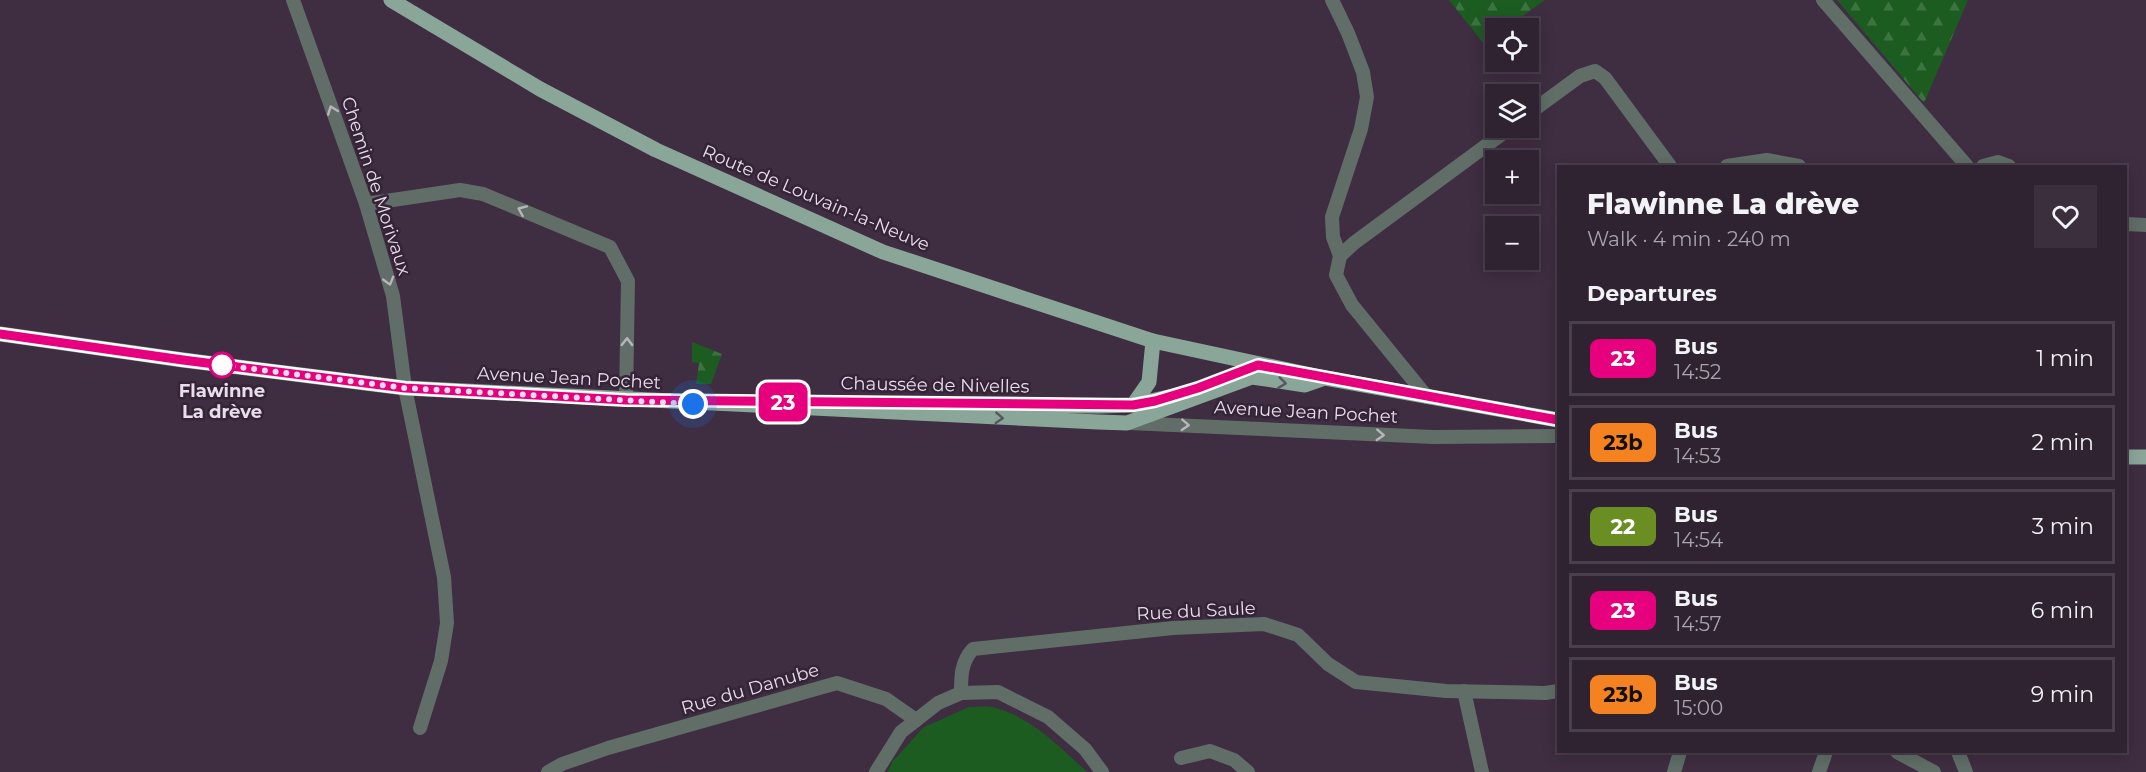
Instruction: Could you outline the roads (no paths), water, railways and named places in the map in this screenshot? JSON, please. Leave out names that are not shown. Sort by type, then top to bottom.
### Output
[{"type":"main road","name":"Route de Louvain-la-Neuve","points":[[391,0],[540,89],[656,150],[883,252],[1153,341],[1258,365],[1427,397]]},
{"type":"main road","points":[[0,334],[172,359],[405,388]]},
{"type":"main road","points":[[1133,405],[1149,382],[1153,341]]},
{"type":"main road","name":"Chaussée de Nivelles","points":[[626,400],[1133,405],[1198,388],[1258,365]]},
{"type":"main road","points":[[1127,423],[1252,377],[1305,385],[1325,378]]},
{"type":"main road","name":"Avenue Jean Pochet","points":[[405,388],[1127,423]]},
{"type":"main road","points":[[1427,397],[1557,420]]},
{"type":"main road","points":[[2127,456],[2146,457]]},
{"type":"street","name":"Chemin de Morivaux","points":[[293,0],[366,204],[393,296],[405,388],[444,577],[447,623],[441,660],[420,728]]},
{"type":"street","points":[[1332,0],[1359,62],[1367,97],[1361,129],[1332,217],[1333,237],[1340,256],[1336,275],[1352,305],[1427,397]]},
{"type":"street","points":[[1823,0],[1966,165]]},
{"type":"street","points":[[1539,106],[1580,76],[1595,71],[1605,78],[1669,165]]},
{"type":"street","points":[[1340,256],[1354,243],[1496,138]]},
{"type":"street","points":[[1734,165],[1767,160],[1794,165]]},
{"type":"street","points":[[1987,165],[1998,162],[2006,165]]},
{"type":"street","points":[[366,204],[460,190],[483,194],[610,247],[628,282],[626,400]]},
{"type":"street","points":[[2127,224],[2146,225]]},
{"type":"street","name":"Avenue Jean Pochet","points":[[1127,423],[1433,437],[1557,436]]},
{"type":"street","name":"Rue du Saule","points":[[961,693],[961,675],[965,658],[974,649],[1173,627],[1264,624],[1298,636],[1328,664],[1356,682],[1464,691],[1545,693],[1557,691]]},
{"type":"street","name":"Rue du Danube","points":[[548,772],[562,764],[608,748],[837,683],[886,699],[916,720]]},
{"type":"street","points":[[1464,691],[1482,772]]},
{"type":"street","points":[[876,772],[901,732],[938,703],[961,693],[998,692],[1048,717],[1085,749],[1101,772]]},
{"type":"street","points":[[1181,758],[1210,751],[1234,760],[1248,772]]},
{"type":"street","points":[[1674,772],[1680,753]]},
{"type":"street","points":[[1819,772],[1826,753]]},
{"type":"street","points":[[1899,753],[1934,772]]},
{"type":"street","points":[[1958,753],[1966,772]]},
{"type":"place","name":"Flawinne La drève","points":[[222,365]]}]
